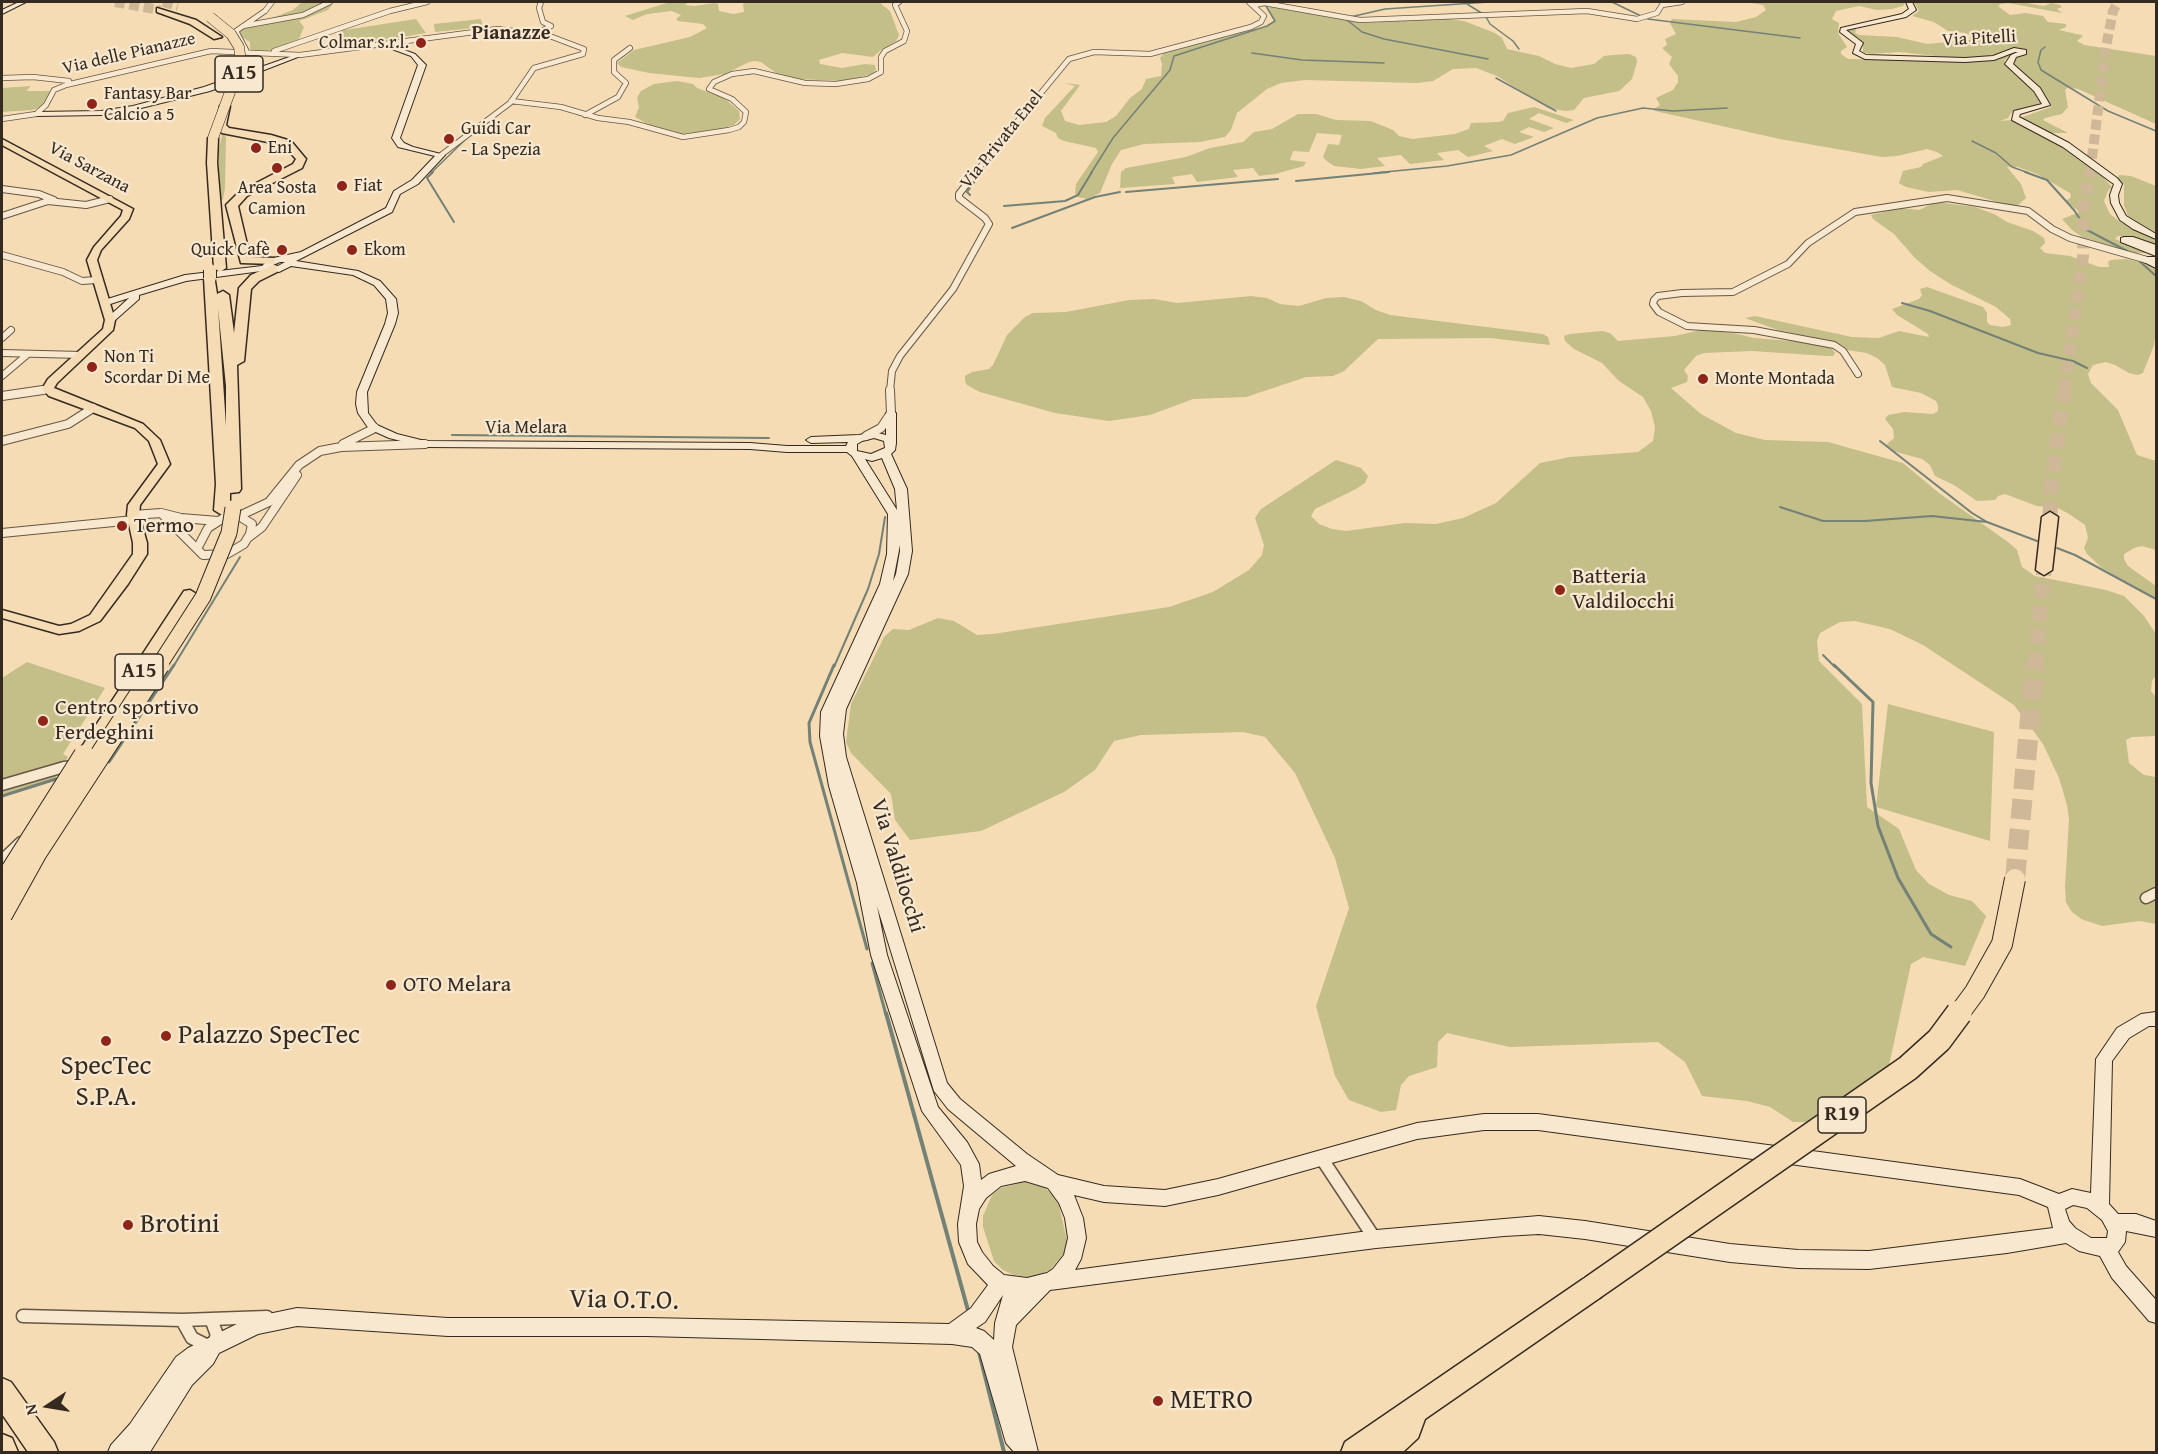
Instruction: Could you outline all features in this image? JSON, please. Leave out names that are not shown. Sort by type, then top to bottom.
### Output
[{"type":"highway","name":"A15","points":[[160,10],[193,22],[217,37],[230,58],[230,71],[203,163],[215,273],[229,483]]},
{"type":"highway","name":"A15","points":[[2,915],[37,852],[203,597],[229,533],[233,386],[215,273],[218,238],[209,139],[239,73],[241,54],[231,34],[206,16]]},
{"type":"highway","points":[[225,106],[221,126],[226,131],[281,141],[294,147],[302,159],[298,166],[243,194],[232,205],[245,260],[278,264]]},
{"type":"highway","points":[[218,238],[222,228],[221,206],[228,198]]},
{"type":"highway","points":[[233,386],[245,288],[255,278],[278,264]]},
{"type":"highway","name":"A15","points":[[2,885],[17,858],[190,595],[228,514]]},
{"type":"highway","points":[[2044,570],[2050,518]]},
{"type":"highway","name":"R19","points":[[1355,1452],[1908,1068],[1939,1040],[1975,992],[1986,973],[2002,944],[2015,879]]},
{"type":"highway","points":[[2,1391],[44,1452]]},
{"type":"highway","points":[[1385,1452],[1408,1428],[1417,1410]]},
{"type":"highway","points":[[2,1448],[4,1452]]},
{"type":"main road","name":"Via Sarzana","points":[[2,142],[125,206],[129,212],[93,255],[92,260],[96,280],[110,320]]},
{"type":"main road","points":[[2,614],[59,630],[74,628],[95,618],[121,585],[140,554],[140,543],[133,518],[134,505],[164,464],[161,451],[147,431],[140,426],[53,394],[48,389],[52,381],[108,330],[110,320]]},
{"type":"street","points":[[2,12],[22,2]]},
{"type":"street","points":[[248,52],[236,32],[272,2]]},
{"type":"street","points":[[243,26],[303,15],[330,2]]},
{"type":"street","points":[[269,53],[390,10],[427,2]]},
{"type":"street","points":[[536,34],[551,26],[543,22],[539,8],[541,2]]},
{"type":"street","points":[[511,101],[561,107],[585,115],[629,122],[683,137],[739,127],[747,117],[746,112],[732,99],[709,89],[714,82],[732,74],[754,71],[795,82],[815,84],[836,84],[868,79],[881,72],[881,57],[885,51],[904,41],[907,31],[895,5],[899,2]]},
{"type":"street","points":[[1259,3],[1360,20],[1587,11],[1637,19],[1657,13],[1662,5],[1682,2]]},
{"type":"street","name":"Via Pitelli","points":[[1909,2],[1913,10],[1904,16],[1843,29],[1847,35],[1859,42],[1855,52],[1865,57],[1965,60],[1994,58],[2014,50],[2024,51],[2024,53],[2013,56],[2009,64],[2037,90],[2046,105],[2017,113],[2015,118],[2066,145],[2114,180],[2118,184],[2114,195],[2115,203],[2123,218],[2157,237]]},
{"type":"street","name":"Via Privata Enel","points":[[891,413],[892,371],[900,356],[953,289],[988,224],[986,218],[959,198],[959,194],[992,150],[1069,58],[1094,52],[1150,54],[1251,27],[1264,19],[1259,3]]},
{"type":"street","name":"Via delle Pianazze","points":[[36,114],[46,105],[57,88],[202,53],[248,52],[300,55],[494,29],[547,35],[584,49],[583,54],[534,68],[511,101],[441,155],[415,182],[397,193],[389,210],[313,249],[278,264],[190,277],[162,284],[118,303],[102,297]]},
{"type":"street","name":"Via delle Pianazze","points":[[383,44],[413,55],[422,65],[396,138],[401,145],[411,149],[441,155]]},
{"type":"street","points":[[585,115],[618,97],[626,83],[614,72],[614,60],[630,48]]},
{"type":"street","name":"Via delle Pianazze","points":[[36,114],[101,113],[133,108],[207,88],[300,55]]},
{"type":"street","name":"Via delle Pianazze","points":[[2,78],[33,77],[81,82]]},
{"type":"street","points":[[57,88],[59,81]]},
{"type":"street","points":[[2,117],[36,114]]},
{"type":"street","points":[[2,189],[48,196],[56,201]]},
{"type":"street","points":[[1858,374],[1843,351],[1834,345],[1754,330],[1687,326],[1659,312],[1653,303],[1654,300],[1658,296],[1682,293],[1733,292],[1788,264],[1808,243],[1855,212],[1947,198],[2028,211],[2052,229],[2070,238],[2152,260],[2157,266]]},
{"type":"street","points":[[2,216],[43,202],[56,201],[87,205],[110,199]]},
{"type":"street","points":[[2157,248],[2133,240],[2124,240],[2157,253]]},
{"type":"street","points":[[313,249],[311,257],[315,262],[329,268]]},
{"type":"street","points":[[2,255],[63,272],[82,281],[96,280]]},
{"type":"street","name":"Via delle Pianazze","points":[[278,264],[329,268],[368,279],[382,287],[391,299],[393,313],[390,324],[362,392],[361,404],[368,421],[377,428]]},
{"type":"street","name":"Via delle Pianazze","points":[[110,320],[132,296]]},
{"type":"street","points":[[2,338],[11,330]]},
{"type":"street","points":[[2,353],[81,355]]},
{"type":"street","points":[[2,376],[28,354]]},
{"type":"street","points":[[2,396],[48,389]]},
{"type":"street","points":[[2,441],[68,424],[93,408]]},
{"type":"street","points":[[854,452],[852,443],[881,428],[891,413]]},
{"type":"street","points":[[889,448],[891,413]]},
{"type":"street","points":[[377,428],[393,436],[425,444]]},
{"type":"street","points":[[341,447],[366,441],[377,428]]},
{"type":"street","points":[[326,449],[350,442],[377,428]]},
{"type":"street","points":[[750,446],[882,436],[889,448]]},
{"type":"street","name":"Via Melara","points":[[228,514],[268,502],[305,460],[326,449],[341,447],[425,444],[750,446]]},
{"type":"street","points":[[750,446],[854,452],[872,458],[889,448]]},
{"type":"street","name":"Via Valdilocchi","points":[[889,448],[901,489],[906,551],[902,574],[839,710],[837,734],[839,757],[940,1086],[954,1104],[1050,1180]]},
{"type":"street","name":"Via Valdilocchi","points":[[854,452],[894,514],[893,554],[886,584],[828,712],[827,736],[836,786],[865,883],[879,953],[931,1111],[961,1148],[970,1164],[973,1186],[970,1206]]},
{"type":"street","name":"Via Melara","points":[[227,554],[244,544],[262,527],[305,460]]},
{"type":"street","points":[[161,513],[200,552],[206,576]]},
{"type":"street","points":[[2,533],[161,513],[181,518],[228,514],[247,519],[252,525],[248,538]]},
{"type":"street","points":[[200,552],[208,528],[228,514]]},
{"type":"street","points":[[200,552],[227,554]]},
{"type":"street","points":[[2,860],[53,812],[187,612],[206,576],[227,554]]},
{"type":"street","points":[[2,785],[64,767],[84,766]]},
{"type":"street","points":[[2146,898],[2157,893]]},
{"type":"street","points":[[2100,1207],[2104,1059],[2123,1033],[2147,1019],[2157,1019]]},
{"type":"street","points":[[2059,1203],[2057,1217],[2068,1234],[2086,1245],[2105,1248],[2111,1246],[2118,1236],[2114,1222],[2091,1201],[2072,1197],[2059,1203],[2020,1187],[1538,1122],[1484,1122],[1417,1131],[1218,1187],[1165,1198],[1104,1194],[1025,1173],[1006,1176],[987,1185],[970,1206],[967,1224],[968,1242],[980,1265],[1007,1285],[1027,1287],[1047,1282],[1376,1239],[1539,1225],[1586,1230],[1730,1253],[1798,1259],[1869,1260],[2007,1244],[2068,1234]]},
{"type":"street","points":[[1322,1159],[1376,1239]]},
{"type":"street","points":[[1005,1323],[1047,1282],[1066,1268],[1072,1259],[1077,1238],[1071,1207],[1050,1180]]},
{"type":"street","points":[[2114,1222],[2136,1223],[2157,1229]]},
{"type":"street","points":[[2105,1248],[2119,1272],[2157,1314]]},
{"type":"street","points":[[952,1334],[978,1315],[1007,1285]]},
{"type":"street","points":[[1007,1285],[1002,1347],[1029,1452]]},
{"type":"street","name":"Via O.T.O.","points":[[23,1316],[182,1320],[297,1317],[448,1327],[647,1327],[952,1334],[977,1338],[988,1348],[1013,1436],[1029,1452]]},
{"type":"street","name":"Via O.T.O.","points":[[183,1364],[195,1355],[256,1325],[297,1317]]},
{"type":"street","points":[[139,1452],[185,1378],[212,1348],[217,1335],[211,1319]]},
{"type":"street","points":[[182,1320],[192,1338],[212,1348]]},
{"type":"street","points":[[118,1452],[137,1431],[183,1364],[192,1338]]},
{"type":"shaded area","points":[[302,2],[334,2],[328,10],[299,21],[304,27],[299,39],[271,50],[250,50],[250,42],[240,36],[238,32],[240,30],[293,10]]},
{"type":"shaded area","points":[[670,2],[689,2],[685,5],[695,6],[714,3],[718,4],[719,11],[733,14],[744,12],[743,4],[747,2],[882,2],[881,4],[890,11],[899,35],[896,41],[873,57],[842,53],[819,60],[820,64],[842,68],[865,64],[875,65],[876,70],[871,74],[847,81],[794,79],[776,73],[761,62],[755,61],[725,74],[699,78],[649,73],[621,67],[617,63],[634,50],[690,37],[707,28],[703,24],[678,21],[676,19],[681,15],[672,11],[647,14],[633,20],[625,16]]},
{"type":"shaded area","points":[[1746,2],[1905,2],[1903,6],[1892,9],[1877,10],[1859,6],[1836,11],[1832,19],[1839,23],[1838,33],[1847,47],[1841,51],[1841,54],[1848,59],[1976,61],[2020,52],[2010,55],[2004,61],[2032,89],[2041,103],[2011,113],[2008,118],[2000,121],[2012,120],[2052,138],[2098,172],[2112,187],[2104,201],[2110,214],[2156,240],[2156,245],[2129,236],[2118,236],[2115,239],[2147,252],[2134,253],[2079,235],[2062,219],[2080,212],[2066,201],[2071,197],[2070,193],[2037,174],[2018,167],[2007,167],[2021,184],[2026,198],[2018,205],[2008,205],[1957,190],[1929,192],[1906,187],[1899,183],[1903,171],[1921,167],[1943,156],[1927,149],[1882,157],[1780,139],[1653,110],[1660,105],[1656,98],[1673,90],[1678,82],[1678,76],[1669,64],[1672,57],[1662,48],[1667,45],[1665,39],[1676,34],[1670,23],[1672,19],[1736,22],[1756,17],[1766,10],[1763,5]]},
{"type":"shaded area","points":[[1914,2],[2021,2],[2044,6],[2051,3],[2060,5],[2062,7],[2057,9],[2062,13],[2008,3],[1998,6],[2010,15],[2025,13],[2043,16],[2048,22],[2066,24],[2066,27],[2059,30],[2083,36],[2077,41],[2084,45],[2156,56],[2156,124],[2078,89],[2068,87],[2065,90],[2068,107],[2062,114],[2043,120],[2068,133],[2048,133],[2020,118],[2051,107],[2042,90],[2013,63],[2014,59],[2027,53],[2026,50],[2010,49],[1982,59],[1900,52],[1869,54],[1863,52],[1860,39],[1846,31],[1853,28],[1859,35],[1897,37],[1927,44],[1970,40],[1970,35],[1948,31],[1934,22],[1912,16],[1919,11]]},
{"type":"shaded area","points":[[1270,7],[1367,23],[1440,18],[1464,21],[1495,33],[1502,38],[1507,49],[1539,56],[1555,64],[1571,68],[1594,64],[1604,56],[1612,55],[1629,54],[1636,57],[1637,62],[1632,79],[1619,91],[1584,98],[1574,110],[1566,111],[1548,108],[1497,76],[1476,68],[1453,69],[1433,81],[1417,83],[1305,80],[1281,83],[1267,89],[1237,113],[1231,130],[1225,137],[1200,142],[1144,144],[1121,150],[1112,164],[1100,193],[1087,199],[1078,197],[1075,193],[1076,184],[1098,152],[1096,148],[1064,141],[1058,138],[1056,133],[1042,126],[1045,118],[1075,86],[1065,83],[1080,85],[1061,111],[1065,121],[1079,125],[1106,122],[1116,116],[1130,98],[1142,89],[1146,79],[1161,76],[1160,58],[1164,53],[1267,26],[1274,21],[1267,9]]},
{"type":"shaded area","points":[[416,19],[426,33],[346,46],[338,31]]},
{"type":"shaded area","points":[[481,19],[483,27],[435,32],[434,24]]},
{"type":"shaded area","points":[[677,81],[693,84],[697,88],[724,98],[739,111],[740,119],[734,125],[720,129],[682,134],[651,126],[635,117],[639,107],[637,98],[641,91],[654,84]]},
{"type":"shaded area","points":[[31,86],[26,91],[50,91],[41,107],[32,110],[2,112],[2,88]]},
{"type":"shaded area","points":[[1534,107],[1574,120],[1566,123],[1539,113],[1529,119],[1554,128],[1544,132],[1529,127],[1519,132],[1534,137],[1515,144],[1502,139],[1484,146],[1493,151],[1468,157],[1458,150],[1437,153],[1444,160],[1410,164],[1401,155],[1377,158],[1385,166],[1361,169],[1334,166],[1328,162],[1323,157],[1328,144],[1339,145],[1342,135],[1317,133],[1309,152],[1293,151],[1290,160],[1306,162],[1304,166],[1259,176],[1253,168],[1233,170],[1238,177],[1197,182],[1192,174],[1172,177],[1175,184],[1120,188],[1121,172],[1126,168],[1186,157],[1210,148],[1243,142],[1254,132],[1272,129],[1298,114],[1316,114],[1336,120],[1371,121],[1393,130],[1399,136],[1412,139],[1455,134],[1469,129],[1471,123],[1503,121],[1508,113]]},
{"type":"shaded area","points":[[223,131],[226,138],[225,188],[221,200],[218,153]]},
{"type":"shaded area","points":[[2119,175],[2131,176],[2156,186],[2156,233],[2128,216],[2124,205],[2124,185],[2118,178]]},
{"type":"shaded area","points":[[1936,202],[1975,207],[2033,231],[2044,238],[2045,243],[2040,248],[2045,253],[2070,256],[2099,267],[2109,267],[2108,262],[2111,260],[2127,259],[2156,267],[2154,345],[2143,373],[2138,375],[2129,373],[2106,362],[2093,365],[2088,374],[2091,383],[2118,410],[2137,455],[2156,461],[2156,550],[2142,546],[2134,548],[2124,554],[2124,559],[2128,566],[2156,586],[2156,599],[2102,568],[2087,554],[2084,548],[2088,538],[2085,525],[2069,514],[2058,508],[2037,506],[2005,494],[1998,496],[1995,500],[1977,501],[1954,485],[1935,476],[1930,465],[1922,459],[1893,451],[1886,445],[1894,438],[1893,429],[1885,419],[1888,415],[1904,412],[1933,414],[1938,411],[1938,406],[1936,401],[1921,393],[1892,387],[1885,365],[1877,358],[1867,353],[1847,350],[1827,340],[1778,330],[1745,318],[1755,316],[1852,337],[1879,338],[1899,331],[1929,337],[1892,309],[1919,299],[1922,295],[1920,289],[1927,287],[1983,307],[1990,325],[2003,327],[2011,325],[2010,319],[1996,307],[1950,284],[1930,271],[1894,234],[1873,219],[1871,215],[1901,208],[1919,210]]},
{"type":"shaded area","points":[[1251,296],[1267,298],[1280,304],[1299,306],[1326,298],[1344,297],[1361,301],[1390,315],[1543,334],[1548,337],[1550,345],[1490,338],[1378,339],[1344,371],[1333,376],[1306,377],[1246,397],[1193,399],[1150,415],[1109,421],[1055,413],[980,392],[967,385],[965,381],[965,376],[972,372],[989,369],[993,365],[1007,335],[1025,317],[1033,313],[1066,312],[1129,300],[1154,299],[1177,303]]},
{"type":"shaded area","points":[[1701,330],[1733,333],[1754,338],[1816,343],[1832,349],[1835,353],[1833,356],[1827,356],[1752,351],[1704,353],[1696,356],[1684,370],[1688,376],[1687,382],[1671,388],[1701,414],[1736,433],[1765,440],[1828,442],[1903,463],[1939,493],[2008,542],[2017,550],[2022,567],[2035,576],[2106,590],[2124,596],[2144,616],[2156,634],[2156,675],[2152,681],[2151,691],[2156,697],[2156,736],[2132,737],[2126,740],[2129,763],[2144,775],[2156,777],[2156,924],[2140,921],[2102,926],[2081,919],[2071,911],[2066,902],[2069,819],[2067,805],[2059,778],[2043,744],[2014,705],[1923,645],[1890,629],[1855,621],[1840,622],[1820,633],[1817,641],[1819,661],[1862,704],[1867,807],[1899,829],[1916,870],[1929,884],[1949,895],[1972,901],[1986,916],[1965,966],[1923,957],[1911,964],[1888,1070],[1816,1122],[1793,1122],[1770,1107],[1747,1101],[1702,1096],[1685,1062],[1658,1042],[1510,1047],[1447,1033],[1438,1042],[1437,1067],[1409,1076],[1401,1085],[1396,1110],[1381,1112],[1349,1100],[1335,1076],[1316,1006],[1349,908],[1335,858],[1295,773],[1265,737],[1243,732],[1141,735],[1114,741],[1095,770],[1064,792],[981,831],[910,840],[895,820],[891,794],[851,753],[846,742],[851,704],[884,637],[893,629],[909,630],[938,618],[954,621],[977,635],[993,634],[1169,607],[1213,592],[1249,570],[1262,555],[1264,545],[1255,518],[1261,509],[1336,460],[1361,468],[1368,476],[1365,483],[1356,489],[1315,509],[1311,516],[1319,524],[1346,531],[1405,523],[1436,524],[1463,518],[1496,503],[1540,463],[1570,457],[1638,452],[1653,441],[1655,427],[1651,411],[1643,397],[1619,381],[1602,363],[1574,349],[1565,341],[1564,336],[1602,331],[1610,333],[1618,341],[1675,336]]},
{"type":"shaded area","name":"Centro sportivo Ferdeghini","points":[[27,662],[105,688],[63,754],[68,757],[55,779],[2,794],[2,678]]},
{"type":"shaded area","points":[[1888,704],[1994,732],[1990,841],[1876,807]]},
{"type":"shaded area","points":[[1024,1182],[1045,1188],[1054,1196],[1059,1205],[1067,1241],[1065,1252],[1050,1270],[1027,1277],[1003,1270],[994,1261],[983,1227],[983,1216],[992,1195],[1001,1188]]},
{"type":"waterway","points":[[1350,17],[1385,9],[1489,2]]},
{"type":"waterway","points":[[1612,2],[1641,16]]},
{"type":"waterway","points":[[1467,4],[1483,14]]},
{"type":"waterway","points":[[1091,173],[1113,138],[1170,70],[1174,56],[1267,26],[1275,21],[1266,6]]},
{"type":"waterway","points":[[1486,17],[1490,24],[1513,41],[1519,49]]},
{"type":"waterway","points":[[1648,19],[1800,38]]},
{"type":"waterway","points":[[1347,20],[1362,32],[1384,39],[1488,59]]},
{"type":"waterway","points":[[2045,47],[2041,50],[2038,62],[2041,70],[2108,111],[2156,131]]},
{"type":"waterway","points":[[1252,53],[1302,60],[1384,63]]},
{"type":"waterway","points":[[1496,78],[1556,111]]},
{"type":"waterway","points":[[1374,173],[1447,166],[1511,155],[1597,118],[1643,108],[1673,111],[1727,108]]},
{"type":"waterway","points":[[981,173],[1011,135]]},
{"type":"waterway","points":[[431,173],[468,137]]},
{"type":"waterway","points":[[1972,141],[1996,153],[2012,167],[2029,173]]},
{"type":"waterway","points":[[433,172],[427,178],[454,222]]},
{"type":"waterway","points":[[970,195],[967,192],[982,172]]},
{"type":"waterway","points":[[1004,206],[1065,201],[1078,195],[1092,172]]},
{"type":"waterway","points":[[1296,181],[1389,172]]},
{"type":"waterway","points":[[2025,172],[2047,180],[2074,210],[2087,230],[2131,253]]},
{"type":"waterway","points":[[1126,192],[1278,179]]},
{"type":"waterway","points":[[1012,228],[1095,197],[1120,192]]},
{"type":"waterway","points":[[2137,259],[2156,276]]},
{"type":"waterway","points":[[1902,303],[1930,311],[2038,353],[2073,361],[2087,368]]},
{"type":"waterway","points":[[452,435],[769,438]]},
{"type":"waterway","points":[[1880,441],[1972,513],[1987,522]]},
{"type":"waterway","points":[[1780,507],[1823,521],[1865,521],[1932,516],[1987,522]]},
{"type":"waterway","points":[[834,667],[868,589],[879,554],[885,517]]},
{"type":"waterway","points":[[1987,522],[2037,541]]},
{"type":"waterway","points":[[2057,548],[2075,555],[2156,599]]},
{"type":"waterway","points":[[173,667],[240,557]]},
{"type":"waterway","points":[[1823,655],[1835,667]]},
{"type":"waterway","points":[[109,762],[174,665]]},
{"type":"waterway","points":[[834,665],[809,723],[810,742],[867,949]]},
{"type":"waterway","points":[[1834,665],[1873,702],[1871,783],[1878,826],[1898,878],[1931,934],[1951,947]]},
{"type":"waterway","points":[[2,796],[56,779]]},
{"type":"waterway","points":[[872,963],[886,1015]]},
{"type":"waterway","points":[[886,1013],[969,1314]]},
{"type":"waterway","points":[[979,1352],[1004,1452]]},
{"type":"tunnel","points":[[115,2],[160,10]]},
{"type":"tunnel","points":[[163,2],[178,6]]},
{"type":"tunnel","points":[[2090,173],[2106,47],[2113,11],[2118,2]]},
{"type":"tunnel","points":[[2064,391],[2083,256],[2084,204],[2090,172]]},
{"type":"tunnel","points":[[2050,517],[2051,485],[2064,390]]},
{"type":"tunnel","points":[[2035,667],[2044,570]]},
{"type":"tunnel","points":[[2015,879],[2035,665]]},
{"type":"place","name":"Colmar s.r.l.","points":[[421,43]]},
{"type":"place","name":"Fantasy Bar Calcio a 5","points":[[92,104]]},
{"type":"place","name":"Guidi Car - La Spezia","points":[[449,139]]},
{"type":"place","name":"Eni","points":[[256,148]]},
{"type":"place","name":"Area Sosta Camion","points":[[277,168]]},
{"type":"place","name":"Fiat","points":[[342,186]]},
{"type":"place","name":"Quick Cafè","points":[[282,250]]},
{"type":"place","name":"Ekom","points":[[352,250]]},
{"type":"place","name":"Non Ti Scordar Di Me","points":[[92,367]]},
{"type":"place","name":"Monte Montada","points":[[1703,379]]},
{"type":"place","name":"Termo","points":[[122,526]]},
{"type":"place","name":"Batteria Valdilocchi","points":[[1560,590]]},
{"type":"place","name":"Centro sportivo Ferdeghini","points":[[43,721]]},
{"type":"place","name":"OTO Melara","points":[[391,985]]},
{"type":"place","name":"Palazzo SpecTec","points":[[166,1036]]},
{"type":"place","name":"SpecTec S.P.A.","points":[[106,1041]]},
{"type":"place","name":"Brotini","points":[[128,1225]]},
{"type":"place","name":"METRO","points":[[1158,1401]]},
{"type":"district","name":"Pianazze","points":[[511,34]]}]
